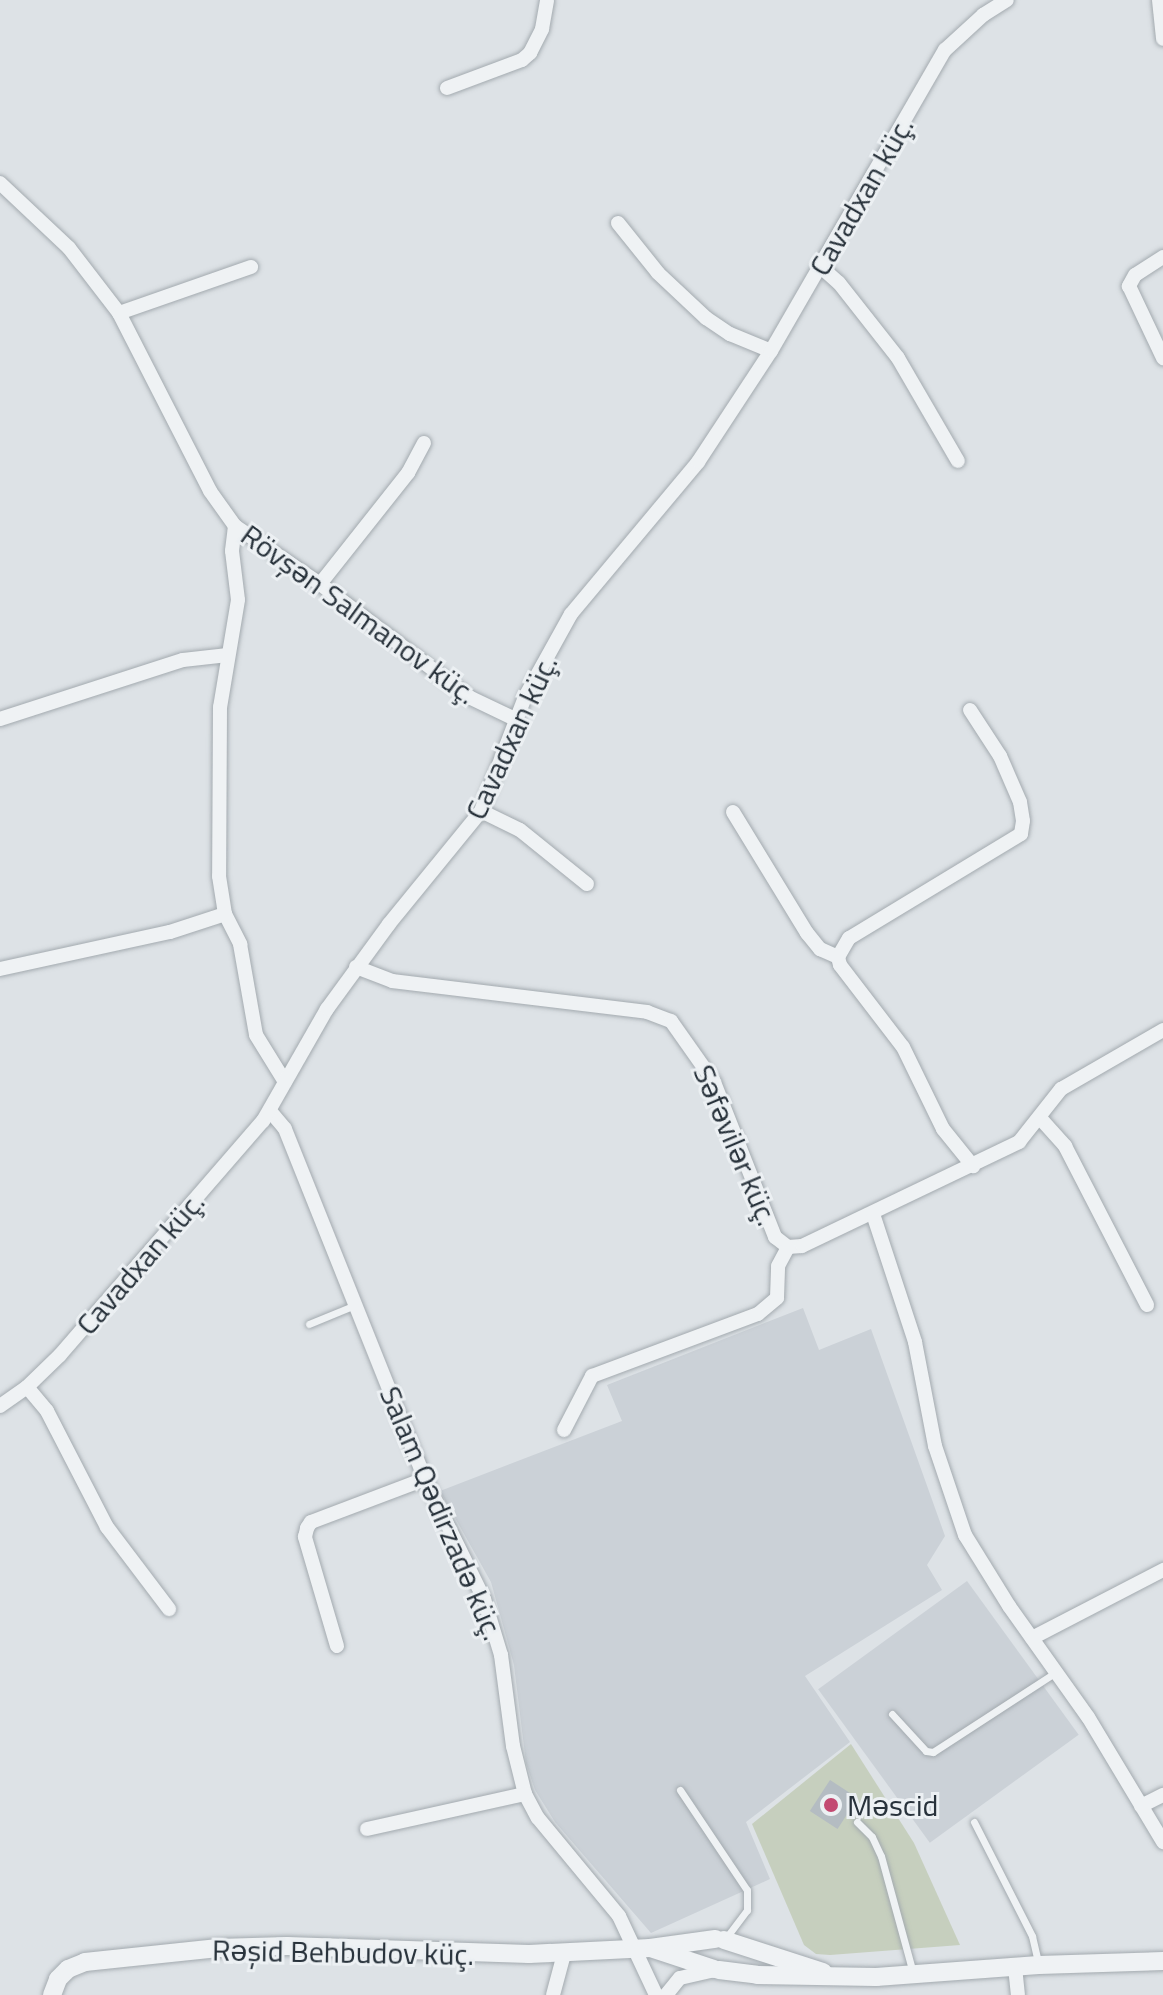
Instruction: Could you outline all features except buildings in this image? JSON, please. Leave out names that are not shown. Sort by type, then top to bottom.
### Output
[{"type":"street","points":[[447,88],[522,60],[530,53],[542,29],[547,0]]},
{"type":"street","name":"Cavadxan küç.","points":[[0,1406],[27,1387],[70,1343],[270,1111],[308,1038],[356,967],[481,811],[491,793],[515,719],[583,596],[672,497],[771,351],[945,50],[983,15],[1007,0]]},
{"type":"street","points":[[1159,0],[1163,39]]},
{"type":"street","name":"Rövşən Salmanov küç.","points":[[0,183],[69,248],[119,313],[210,491],[235,526],[320,584],[471,698],[515,719]]},
{"type":"street","points":[[618,223],[658,273],[706,318],[730,334],[771,351]]},
{"type":"street","points":[[1163,257],[1135,275],[1129,286],[1163,358]]},
{"type":"street","points":[[119,313],[251,267]]},
{"type":"street","points":[[821,267],[839,283],[898,358],[958,461]]},
{"type":"street","points":[[320,584],[408,473],[424,443]]},
{"type":"street","points":[[235,526],[232,551],[238,600],[220,707],[219,876],[225,914],[240,944],[256,1035],[263,1052],[285,1082]]},
{"type":"street","points":[[0,719],[183,660],[228,655]]},
{"type":"street","points":[[970,710],[1000,756],[1020,802],[1021,834],[849,938],[838,957],[840,965],[903,1047],[943,1129],[973,1166]]},
{"type":"street","points":[[481,811],[520,830],[587,884]]},
{"type":"street","points":[[733,812],[807,933],[820,949],[838,957]]},
{"type":"street","points":[[0,969],[170,932],[225,914]]},
{"type":"street","name":"Səfəvilər küç.","points":[[356,967],[392,981],[647,1012],[671,1021],[714,1082],[775,1237],[788,1247],[802,1246],[873,1214],[1019,1142],[1061,1089],[1163,1030]]},
{"type":"street","name":"Salam Qədirzadə küç.","points":[[270,1111],[285,1129],[425,1479],[469,1565],[494,1627],[506,1678],[513,1746],[525,1794],[538,1818],[602,1891],[643,1948],[656,1995]]},
{"type":"street","points":[[1040,1118],[1065,1146],[1147,1305]]},
{"type":"street","points":[[873,1214],[915,1342],[935,1446],[965,1535],[984,1569],[1058,1670],[1163,1842]]},
{"type":"street","points":[[564,1430],[592,1376],[758,1314],[777,1298],[778,1266],[788,1247]]},
{"type":"street","points":[[27,1387],[47,1411],[107,1527],[169,1609]]},
{"type":"street","points":[[337,1646],[305,1537],[307,1528],[311,1522],[425,1479]]},
{"type":"street","points":[[1032,1638],[1163,1570]]},
{"type":"street","points":[[367,1829],[525,1794]]},
{"type":"street","points":[[1141,1806],[1163,1795]]},
{"type":"street","points":[[666,1995],[680,1978],[728,1967],[734,1959],[732,1945],[719,1939]]},
{"type":"street","points":[[719,1939],[837,1977]]},
{"type":"street","name":"Rəşid Behbudov küç.","points":[[52,1995],[58,1979],[68,1969],[85,1962],[218,1948],[287,1946],[564,1954],[719,1939]]},
{"type":"street","points":[[643,1948],[716,1969],[767,1976],[913,1975],[1039,1965],[1163,1961]]},
{"type":"street","points":[[553,1995],[564,1954]]},
{"type":"street","points":[[1015,1967],[1018,1995]]},
{"type":"lane","points":[[309,1324],[355,1305]]},
{"type":"lane","points":[[892,1714],[926,1751],[933,1752],[1058,1670]]},
{"type":"lane","points":[[680,1790],[747,1890],[747,1910],[719,1939]]},
{"type":"lane","points":[[857,1822],[872,1837],[881,1856],[913,1975]]},
{"type":"lane","points":[[974,1822],[1032,1936],[1039,1965]]},
{"type":"shaded area","points":[[803,1308],[819,1350],[871,1329],[945,1536],[927,1565],[942,1590],[805,1676],[850,1742],[746,1822],[770,1879],[651,1933],[555,1822],[535,1790],[526,1763],[514,1665],[491,1582],[440,1491],[622,1421],[607,1385]]},
{"type":"shaded area","points":[[967,1581],[1079,1735],[930,1843],[818,1689]]},
{"type":"green space","points":[[851,1744],[914,1843],[960,1945],[830,1955],[816,1954],[804,1945],[752,1824]]},
{"type":"place","name":"Məscid","points":[[831,1805]]}]
